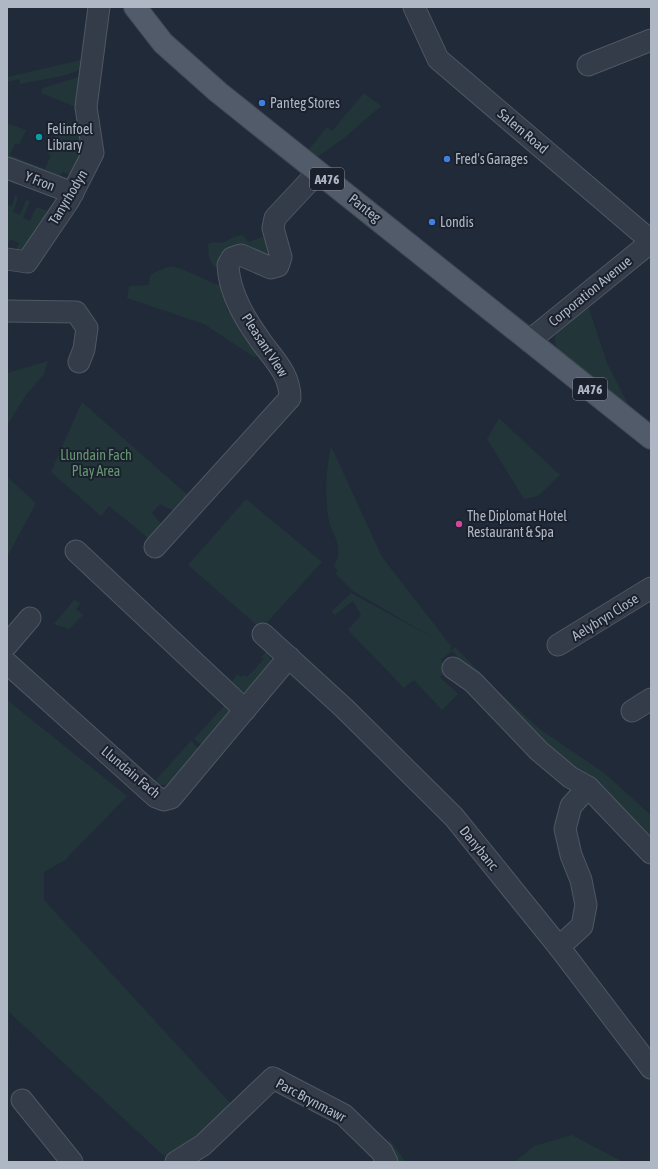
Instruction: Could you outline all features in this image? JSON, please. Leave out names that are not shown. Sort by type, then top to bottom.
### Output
[{"type":"main road","name":"Panteg","points":[[135,7],[163,43],[218,92],[529,341]]},
{"type":"main road","name":"A476","points":[[529,341],[651,438]]},
{"type":"street","name":"Tanyrhodyn","points":[[17,260],[72,193],[93,153],[86,107],[99,7]]},
{"type":"street","name":"Salem Road","points":[[414,7],[438,59],[651,242]]},
{"type":"street","points":[[588,65],[651,40]]},
{"type":"street","name":"Y Fron","points":[[7,168],[72,193]]},
{"type":"street","name":"Pleasant View","points":[[155,547],[290,398],[289,384],[284,371],[257,337],[232,291],[228,265],[232,258],[241,255],[271,268],[278,266],[281,257],[273,228],[274,218],[318,172]]},
{"type":"street","name":"Corporation Avenue","points":[[529,341],[651,242]]},
{"type":"street","points":[[7,311],[76,312],[87,328],[84,349],[79,362]]},
{"type":"street","points":[[76,551],[245,710]]},
{"type":"street","name":"Aelybryn Close","points":[[558,646],[651,588]]},
{"type":"street","points":[[7,645],[30,618]]},
{"type":"street","points":[[263,634],[289,657]]},
{"type":"street","name":"Llundain Fach","points":[[7,663],[156,797],[164,800],[171,798],[289,657]]},
{"type":"street","name":"Danybanc","points":[[289,657],[344,708],[387,760],[454,817],[559,947],[651,1068]]},
{"type":"street","points":[[453,668],[473,682],[539,751],[570,777],[588,787],[651,853]]},
{"type":"street","points":[[632,711],[651,699]]},
{"type":"street","points":[[559,947],[582,926],[586,905],[581,880],[571,855],[565,829],[571,806],[588,787]]},
{"type":"street","name":"Parc Brynmawr","points":[[176,1162],[203,1145],[273,1078],[344,1115],[382,1152],[388,1162]]},
{"type":"street","points":[[22,1100],[72,1162]]},
{"type":"green space","points":[[85,59],[83,69],[62,76],[20,84],[19,79],[7,82],[7,77]]},
{"type":"green space","points":[[82,76],[76,107],[41,93],[43,88]]},
{"type":"green space","points":[[364,93],[381,106],[344,138],[316,158],[307,152],[327,127],[332,131]]},
{"type":"green space","points":[[61,121],[81,128],[87,150],[73,176],[62,172],[60,178],[7,157],[7,123],[26,130],[19,145],[15,143],[10,155],[45,169],[51,155],[48,153]]},
{"type":"green space","points":[[15,196],[18,197],[13,212],[20,215],[26,200],[30,201],[23,218],[30,221],[36,207],[51,212],[24,256],[14,254],[19,243],[10,239],[7,245],[7,205],[12,206]]},
{"type":"green space","points":[[243,235],[248,242],[265,236],[272,257],[218,265],[214,267],[209,258],[208,244],[224,242]]},
{"type":"green space","points":[[171,266],[221,286],[228,310],[260,353],[258,356],[254,357],[204,324],[127,298],[129,286],[149,285],[150,276],[155,272]]},
{"type":"green space","points":[[587,303],[607,363],[629,406],[559,353],[555,342],[556,334],[568,319]]},
{"type":"green space","points":[[48,361],[44,374],[26,395],[7,425],[7,373]]},
{"type":"green space","name":"Llundain Fach Play Area","points":[[82,402],[191,498],[174,511],[160,504],[152,513],[163,527],[152,541],[109,506],[101,516],[51,472]]},
{"type":"green space","points":[[499,418],[560,475],[538,496],[524,499],[487,439]]},
{"type":"green space","points":[[331,446],[382,557],[451,646],[450,649],[452,650],[455,647],[499,692],[541,730],[603,772],[651,815],[651,843],[539,742],[452,651],[441,660],[444,665],[444,672],[440,677],[458,694],[442,710],[414,680],[404,688],[348,630],[361,615],[353,601],[335,615],[331,612],[351,593],[439,641],[353,591],[335,573],[338,571],[334,566],[339,552],[337,541],[328,516],[326,499],[326,481]]},
{"type":"green space","points":[[7,477],[36,503],[7,557]]},
{"type":"green space","points":[[246,499],[322,562],[261,629],[188,565]]},
{"type":"green space","points":[[74,600],[81,603],[76,609],[83,615],[69,629],[54,624]]},
{"type":"green space","points":[[266,652],[270,656],[271,663],[251,690],[243,692],[231,683],[237,674],[241,677],[243,675],[247,677],[264,659],[261,657]]},
{"type":"green space","points":[[7,700],[127,796],[65,860],[44,872],[44,900],[232,1105],[203,1134],[164,1156],[9,1012],[7,1138]]},
{"type":"green space","points":[[225,705],[228,708],[228,715],[202,745],[194,739]]},
{"type":"green space","points":[[191,741],[199,749],[171,784],[160,785],[154,782]]},
{"type":"green space","points":[[572,1135],[623,1162],[515,1162],[534,1146]]},
{"type":"green space","points":[[388,1138],[406,1162],[394,1162]]},
{"type":"place","name":"Panteg Stores","points":[[262,103]]},
{"type":"place","name":"Felinfoel Library","points":[[39,137]]},
{"type":"place","name":"Fred's Garages","points":[[447,159]]},
{"type":"place","name":"Londis","points":[[432,222]]},
{"type":"place","name":"The Diplomat Hotel Restaurant & Spa","points":[[459,524]]}]
